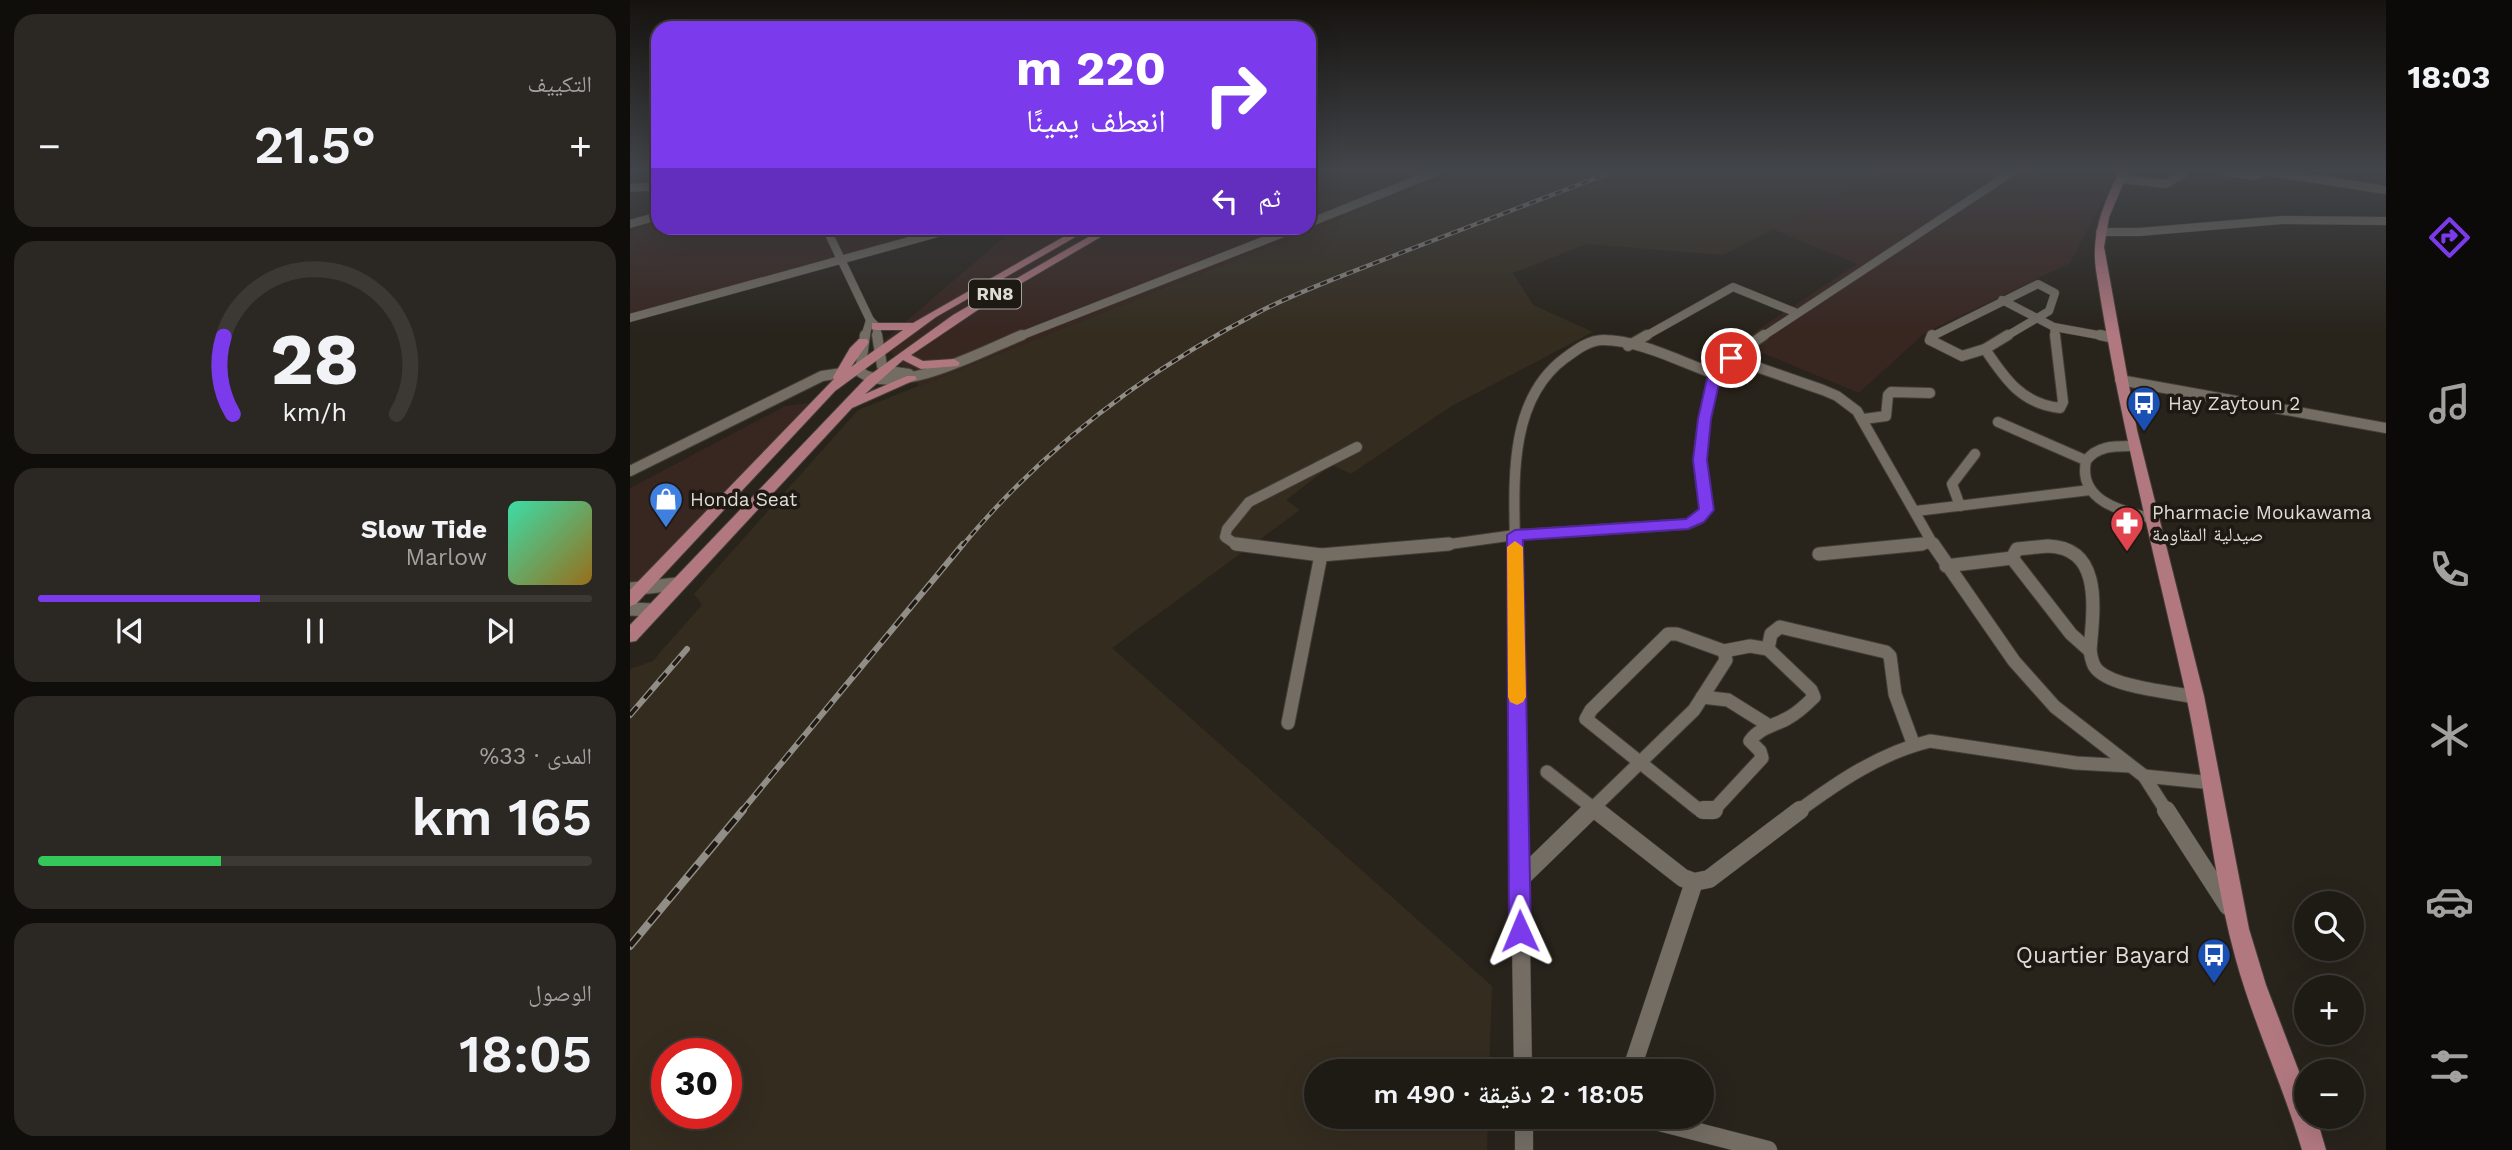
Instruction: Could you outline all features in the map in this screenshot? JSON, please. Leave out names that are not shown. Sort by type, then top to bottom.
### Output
[{"type":"main road","points":[[2103,226],[2100,232],[2101,266],[2120,380],[2150,518],[2195,697],[2236,918],[2257,990],[2306,1119],[2314,1150]]},
{"type":"main road","name":"RN8","points":[[630,600],[636,588],[830,388],[918,324],[1074,235]]},
{"type":"main road","name":"RN8","points":[[630,636],[871,380],[977,305],[1099,235]]},
{"type":"main road","points":[[873,323],[897,328],[918,324]]},
{"type":"main road","points":[[830,388],[863,342]]},
{"type":"main road","points":[[903,355],[921,365],[954,363]]},
{"type":"main road","points":[[841,409],[917,377]]},
{"type":"street","points":[[1357,447],[1249,502],[1227,529],[1225,537],[1237,545],[1321,555],[1434,546],[1515,535],[1688,524],[1699,519],[1706,510],[1700,460],[1704,419],[1715,374],[1731,358],[1931,226]]},
{"type":"street","points":[[2100,232],[2139,232],[2214,226]]},
{"type":"street","points":[[830,235],[873,323],[884,369],[917,377]]},
{"type":"street","points":[[630,318],[930,235]]},
{"type":"street","points":[[873,323],[863,342],[860,372],[871,380],[917,377],[1278,235]]},
{"type":"street","points":[[2032,285],[2046,287],[2055,293],[2049,311],[1985,349],[1962,356],[1930,340],[1931,336],[2002,300],[2032,285]]},
{"type":"street","points":[[1628,346],[1734,287],[1797,313]]},
{"type":"street","points":[[2002,300],[2054,327],[2114,338]]},
{"type":"street","points":[[1985,349],[2018,393],[2047,406],[2060,408],[2063,402],[2054,327]]},
{"type":"street","points":[[1523,1059],[1515,535],[1515,467],[1522,425],[1534,391],[1547,372],[1561,359],[1591,342],[1603,340],[1628,346],[1715,374]]},
{"type":"street","points":[[1731,358],[1836,396],[1864,419],[1946,566],[2014,661],[2055,708],[2144,776],[2236,918]]},
{"type":"street","points":[[630,471],[789,394],[811,380],[842,373]]},
{"type":"street","points":[[2120,380],[2386,428]]},
{"type":"street","points":[[1864,419],[1886,416],[1888,396],[1891,392],[1930,393]]},
{"type":"street","points":[[1998,422],[2085,460]]},
{"type":"street","points":[[2134,446],[2101,448],[2091,453],[2085,460],[2083,472],[2090,489],[2105,502],[2125,512],[2150,518]]},
{"type":"street","points":[[1960,506],[1952,484],[1975,454]]},
{"type":"street","points":[[1916,511],[2090,489]]},
{"type":"street","points":[[1819,554],[1934,544]]},
{"type":"street","points":[[2012,558],[2017,549],[2040,546],[2061,547],[2077,553],[2089,574],[2092,591],[2090,651],[2094,666],[2110,678],[2195,697]]},
{"type":"street","points":[[1288,723],[1321,555]]},
{"type":"street","points":[[1946,566],[2012,558]]},
{"type":"street","points":[[2012,558],[2071,634],[2090,651]]},
{"type":"street","points":[[636,588],[677,584]]},
{"type":"street","points":[[630,609],[653,610]]},
{"type":"street","points":[[1768,649],[1771,634],[1780,627],[1886,652],[1890,656],[1895,694],[1913,743]]},
{"type":"street","points":[[1668,634],[1677,634],[1724,651],[1750,646],[1768,649],[1814,696],[1786,720],[1762,727],[1750,741],[1760,751],[1762,758],[1712,812],[1698,809],[1590,724],[1587,714],[1668,634]]},
{"type":"street","points":[[1519,880],[1694,710],[1726,660],[1724,651]]},
{"type":"street","points":[[1702,697],[1728,700],[1768,725]]},
{"type":"street","points":[[1548,772],[1683,878],[1694,881],[1709,879],[1803,808],[1878,760],[1913,743],[1930,741],[2076,763],[2130,766]]},
{"type":"street","points":[[2144,776],[2213,783]]},
{"type":"street","points":[[1635,1059],[1694,881]]},
{"type":"street","points":[[1524,1129],[1524,1150]]},
{"type":"street","points":[[1686,1129],[1768,1150]]},
{"type":"shaded area","points":[[651,226],[651,235],[923,235],[630,315],[630,230]]},
{"type":"shaded area","points":[[1321,226],[1780,226],[1723,255],[1587,244],[1513,273],[1533,305],[1593,332],[1450,407],[1351,474],[1332,465],[1286,500],[1300,510],[1112,648],[1492,986],[1489,1059],[1304,1059],[1304,1129],[1488,1129],[1487,1150],[630,1150],[630,669],[653,661],[702,605],[694,594],[858,410],[1297,235],[1316,235],[1316,228]]},
{"type":"shaded area","points":[[1778,226],[2089,226],[2070,263],[1925,333],[1859,393],[1738,343],[1857,264],[1772,229]]},
{"type":"shaded area","points":[[1007,235],[1298,235],[919,386],[882,342]]},
{"type":"shaded area","points":[[825,401],[630,604],[630,488],[785,406]]},
{"type":"railway","points":[[962,546],[1027,476],[1063,444],[1138,385],[1178,359],[1261,311],[1313,287],[1472,226]]},
{"type":"railway","points":[[741,812],[963,544]]},
{"type":"railway","points":[[630,715],[687,649]]},
{"type":"railway","points":[[630,946],[743,810]]},
{"type":"slow traffic","points":[[1515,547],[1517,697]]},
{"type":"place","name":"Hay Zaytoun 2","points":[[2144,433]]},
{"type":"place","name":"Honda Seat","points":[[666,529]]},
{"type":"place","name":"Pharmacie Moukawama صيدلية المقاومة","points":[[2127,553]]},
{"type":"place","name":"Quartier Bayard","points":[[2214,985]]},
{"type":"route","points":[[1520,931],[1515,535],[1688,524],[1699,519],[1706,510],[1700,460],[1704,419],[1715,374],[1731,358]]}]
